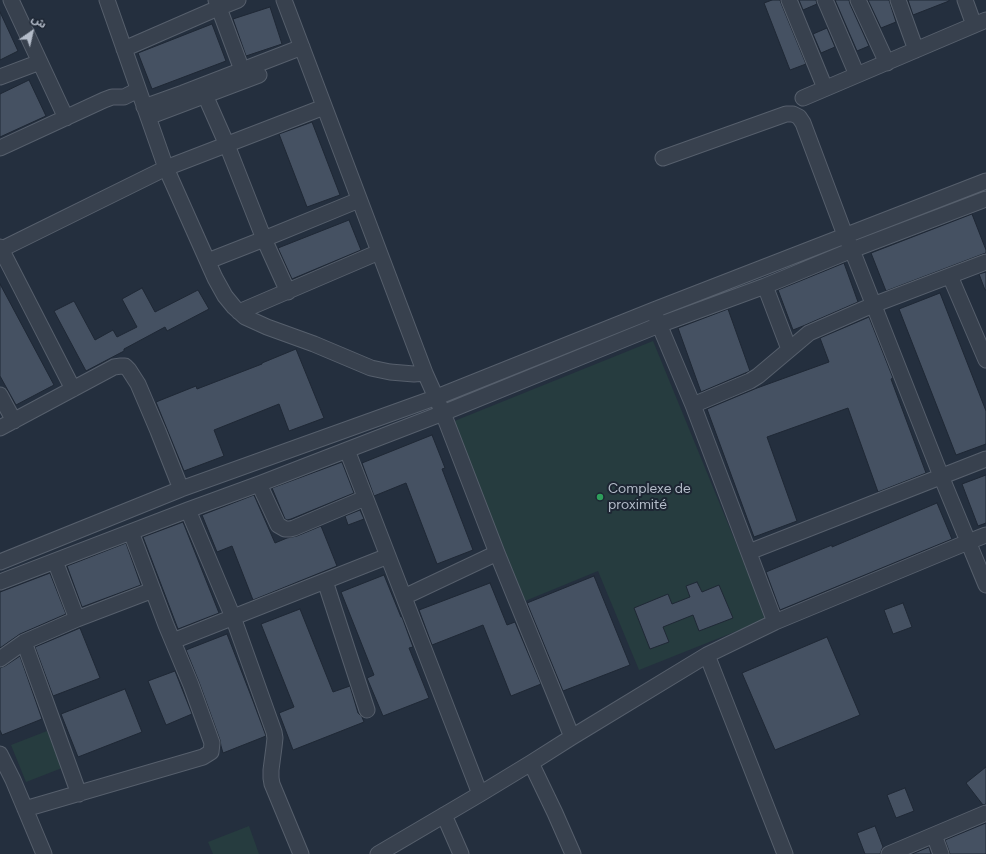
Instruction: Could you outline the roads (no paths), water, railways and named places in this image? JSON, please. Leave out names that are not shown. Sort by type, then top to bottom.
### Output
[{"type":"street","points":[[0,5],[11,0],[66,118]]},
{"type":"street","points":[[107,0],[166,168],[225,296],[234,307],[245,317],[267,327],[314,344],[371,368],[390,372],[414,374],[425,373]]},
{"type":"street","points":[[124,49],[217,4],[238,0]]},
{"type":"street","points":[[284,0],[425,373],[444,413],[497,553],[572,737]]},
{"type":"street","points":[[789,0],[826,88]]},
{"type":"street","points":[[825,0],[857,75]]},
{"type":"street","points":[[858,0],[887,62]]},
{"type":"street","points":[[898,0],[916,50]]},
{"type":"street","points":[[803,98],[980,22],[965,0]]},
{"type":"street","points":[[217,4],[242,70]]},
{"type":"street","points":[[203,91],[242,70],[304,52]]},
{"type":"street","points":[[146,112],[304,52]]},
{"type":"street","points":[[0,77],[40,62]]},
{"type":"street","points":[[0,148],[109,98],[117,96],[124,97],[138,90]]},
{"type":"street","points":[[203,91],[227,145],[264,239],[288,292]]},
{"type":"street","points":[[73,390],[0,249],[166,168],[324,107]]},
{"type":"street","points":[[663,158],[786,114],[793,114],[799,117],[803,123],[845,235],[986,585]]},
{"type":"street","points":[[0,562],[181,489],[436,397],[654,310],[986,181]]},
{"type":"street","points":[[0,582],[444,413],[660,325],[765,286],[852,250],[986,199]]},
{"type":"street","points":[[208,261],[360,200]]},
{"type":"street","points":[[239,312],[379,252]]},
{"type":"street","points":[[694,405],[758,376],[809,333],[873,304],[986,262]]},
{"type":"street","points":[[950,276],[986,360]]},
{"type":"street","points":[[765,286],[789,350]]},
{"type":"street","points":[[654,310],[694,405],[775,622]]},
{"type":"street","points":[[0,428],[117,366],[125,366],[138,384],[181,489]]},
{"type":"street","points":[[0,394],[14,420]]},
{"type":"street","points":[[347,450],[480,794]]},
{"type":"street","points":[[749,552],[986,459]]},
{"type":"street","points":[[259,484],[278,525],[281,528],[287,529],[294,528],[365,498]]},
{"type":"street","points":[[188,510],[234,617],[274,732],[275,738],[271,770],[272,784],[301,854]]},
{"type":"street","points":[[25,809],[203,758],[211,752],[212,743],[191,685],[131,532]]},
{"type":"street","points":[[378,854],[480,794],[707,655],[775,622],[986,535]]},
{"type":"street","points":[[404,597],[497,553]]},
{"type":"street","points":[[173,641],[388,556]]},
{"type":"street","points":[[55,561],[77,619]]},
{"type":"street","points":[[324,581],[367,710]]},
{"type":"street","points":[[0,659],[24,642],[77,619],[153,590]]},
{"type":"street","points":[[24,642],[79,794]]},
{"type":"street","points":[[707,655],[785,854]]},
{"type":"street","points":[[0,754],[13,780],[44,854]]},
{"type":"street","points":[[531,763],[573,854]]},
{"type":"street","points":[[889,854],[986,813]]},
{"type":"street","points":[[444,815],[461,854]]},
{"type":"street","points":[[934,835],[941,854]]},
{"type":"place","name":"Complexe de proximité","points":[[600,497]]}]
